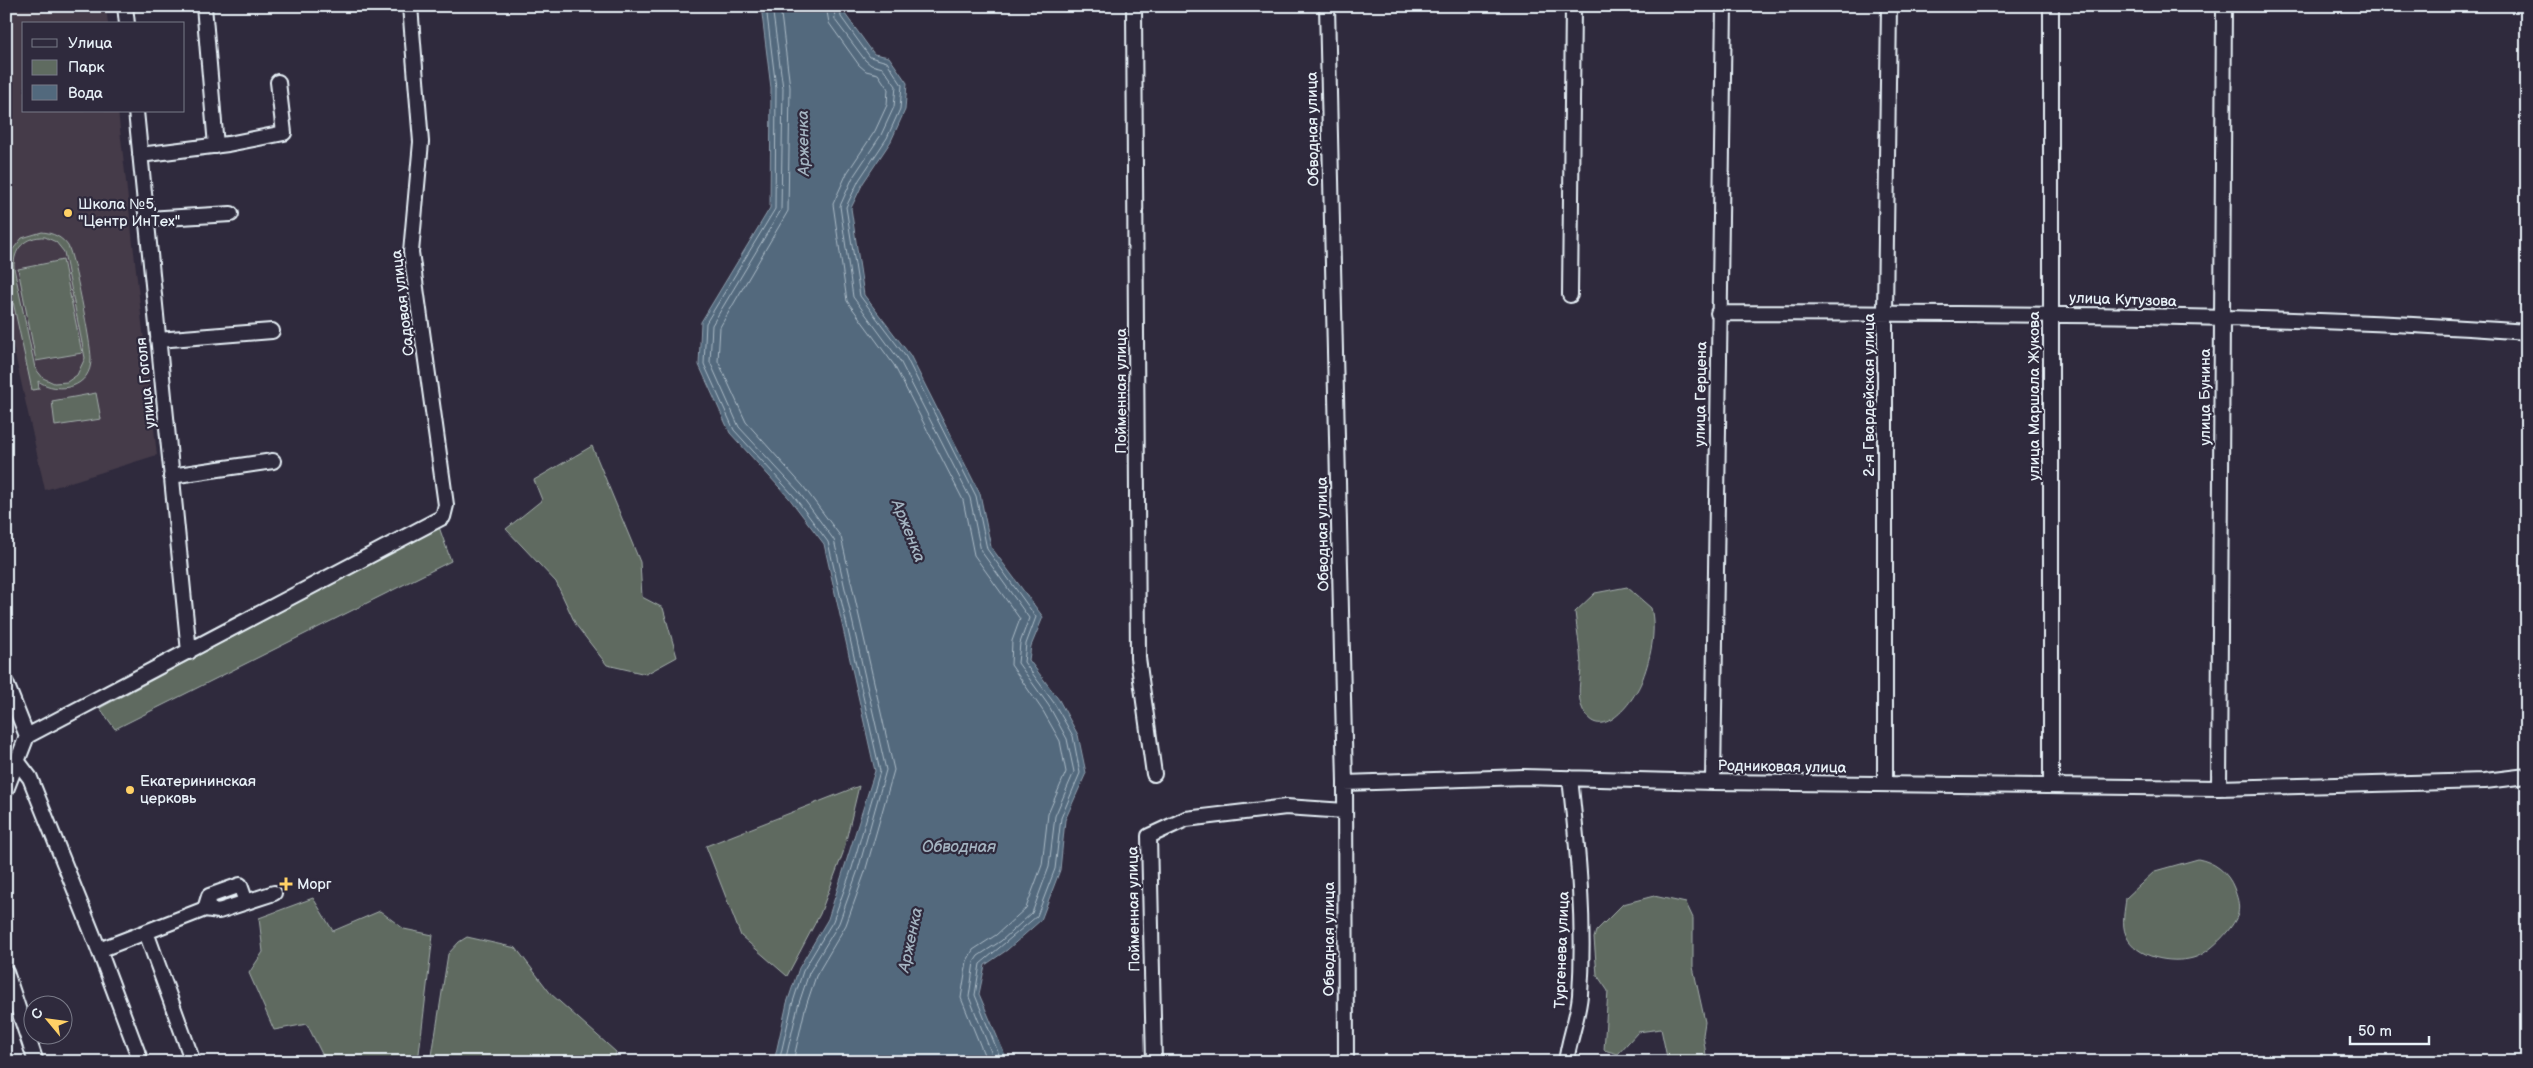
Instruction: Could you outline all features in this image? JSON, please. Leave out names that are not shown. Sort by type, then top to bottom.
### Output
[{"type":"street","points":[[126,6],[127,22]]},
{"type":"street","points":[[204,6],[216,146]]},
{"type":"street","name":"Садовая улица","points":[[189,652],[443,517],[446,505],[411,252],[421,142],[410,6]]},
{"type":"street","name":"Пойменная улица","points":[[1134,6],[1138,658],[1154,774]]},
{"type":"street","name":"Обводная улица","points":[[1327,6],[1345,783],[1346,1062]]},
{"type":"street","points":[[1570,295],[1573,6]]},
{"type":"street","name":"улица Герцена","points":[[1713,782],[1718,313],[1724,6]]},
{"type":"street","name":"2-я Гвардейская улица","points":[[1885,784],[1885,313],[1889,6]]},
{"type":"street","name":"улица Маршала Жукова","points":[[2051,6],[2051,786]]},
{"type":"street","name":"улица Бунина","points":[[2219,788],[2224,6]]},
{"type":"street","points":[[140,155],[216,146],[284,134],[278,82]]},
{"type":"street","name":"улица Гоголя","points":[[136,112],[189,652]]},
{"type":"street","points":[[147,219],[231,214]]},
{"type":"street","name":"улица Кутузова","points":[[1718,313],[2050,314],[2444,326],[2527,332]]},
{"type":"street","points":[[158,340],[272,331]]},
{"type":"street","points":[[172,476],[273,461]]},
{"type":"street","points":[[27,736],[189,652]]},
{"type":"street","points":[[6,683],[27,736],[6,790]]},
{"type":"street","points":[[18,762],[30,778],[99,950],[141,1062]]},
{"type":"street","name":"Родниковая улица","points":[[1345,783],[1523,777],[1713,782],[2219,788],[2485,781],[2527,776]]},
{"type":"street","name":"Тургенева улица","points":[[1566,1062],[1569,1038],[1577,1014],[1580,996],[1583,909],[1570,778]]},
{"type":"street","name":"Пойменная улица","points":[[1154,1062],[1149,836],[1186,819],[1286,807],[1345,811]]},
{"type":"street","points":[[99,950],[205,909],[219,911],[274,893]]},
{"type":"street","points":[[146,932],[193,1062]]},
{"type":"street","points":[[6,972],[36,1062]]},
{"type":"shaded area","name":"Школа №5, \"Центр ИнТех\"","points":[[6,6],[106,6],[108,22],[22,22],[22,112],[118,112],[157,455],[45,490],[6,314]]},
{"type":"green space","points":[[42,232],[50,233],[63,240],[71,253],[82,300],[91,358],[90,368],[86,376],[72,386],[55,388],[38,381],[39,389],[32,390],[6,269],[6,236],[10,253],[22,238]],"holes":[[[45,237],[56,242],[64,252],[85,358],[77,375],[67,382],[54,383],[43,378],[35,368],[14,261],[18,250],[26,241]]]},
{"type":"green space","points":[[63,260],[82,353],[36,361],[18,269]]},
{"type":"green space","points":[[96,393],[101,419],[55,426],[52,401]]},
{"type":"green space","points":[[592,446],[640,562],[642,597],[663,608],[677,657],[646,674],[607,665],[576,625],[556,582],[506,529],[542,500],[534,480]]},
{"type":"green space","points":[[439,527],[451,561],[115,729],[100,708]]},
{"type":"green space","points":[[1627,587],[1651,608],[1653,636],[1650,656],[1641,683],[1631,700],[1615,717],[1607,722],[1598,723],[1590,720],[1581,705],[1579,688],[1581,665],[1575,612],[1595,593]]},
{"type":"green space","points":[[859,786],[843,853],[820,914],[787,976],[741,936],[706,846]]},
{"type":"green space","points":[[2198,859],[2220,869],[2228,877],[2234,888],[2239,907],[2238,914],[2231,927],[2206,952],[2193,958],[2184,960],[2165,959],[2146,954],[2137,949],[2131,943],[2125,931],[2126,898],[2155,871]]},
{"type":"green space","points":[[1654,896],[1686,903],[1693,918],[1693,967],[1705,1022],[1703,1035],[1707,1062],[1668,1062],[1661,1029],[1638,1032],[1618,1054],[1604,1050],[1608,991],[1597,975],[1594,938],[1596,931],[1623,904]]},
{"type":"green space","points":[[313,898],[333,931],[380,911],[404,929],[433,935],[418,1062],[326,1062],[307,1024],[274,1030],[249,973],[263,952],[259,918]]},
{"type":"green space","points":[[467,937],[516,948],[551,994],[616,1052],[614,1062],[431,1062],[448,954],[459,942]]},
{"type":"water","name":"Обводная","points":[[761,6],[845,6],[845,14],[874,54],[889,57],[907,83],[905,110],[891,141],[863,183],[851,208],[864,295],[910,355],[980,494],[991,547],[1043,617],[1031,646],[1029,660],[1059,700],[1078,735],[1086,773],[1065,820],[1060,870],[1041,920],[1007,950],[985,965],[979,994],[1008,1062],[774,1062],[787,1003],[799,968],[828,919],[875,771],[824,544],[789,498],[730,433],[699,365],[701,322],[770,208],[771,88]]},
{"type":"place","name":"Школа №5, \"Центр ИнТех\"","points":[[68,213]]},
{"type":"place","name":"Екатерининская церковь","points":[[130,790]]},
{"type":"place","name":"Морг","points":[[286,884]]},
{"type":"water label","name":"Арженка","points":[[804,143]]},
{"type":"water label","name":"Арженка","points":[[908,531]]},
{"type":"water label","name":"Арженка","points":[[911,940]]}]
